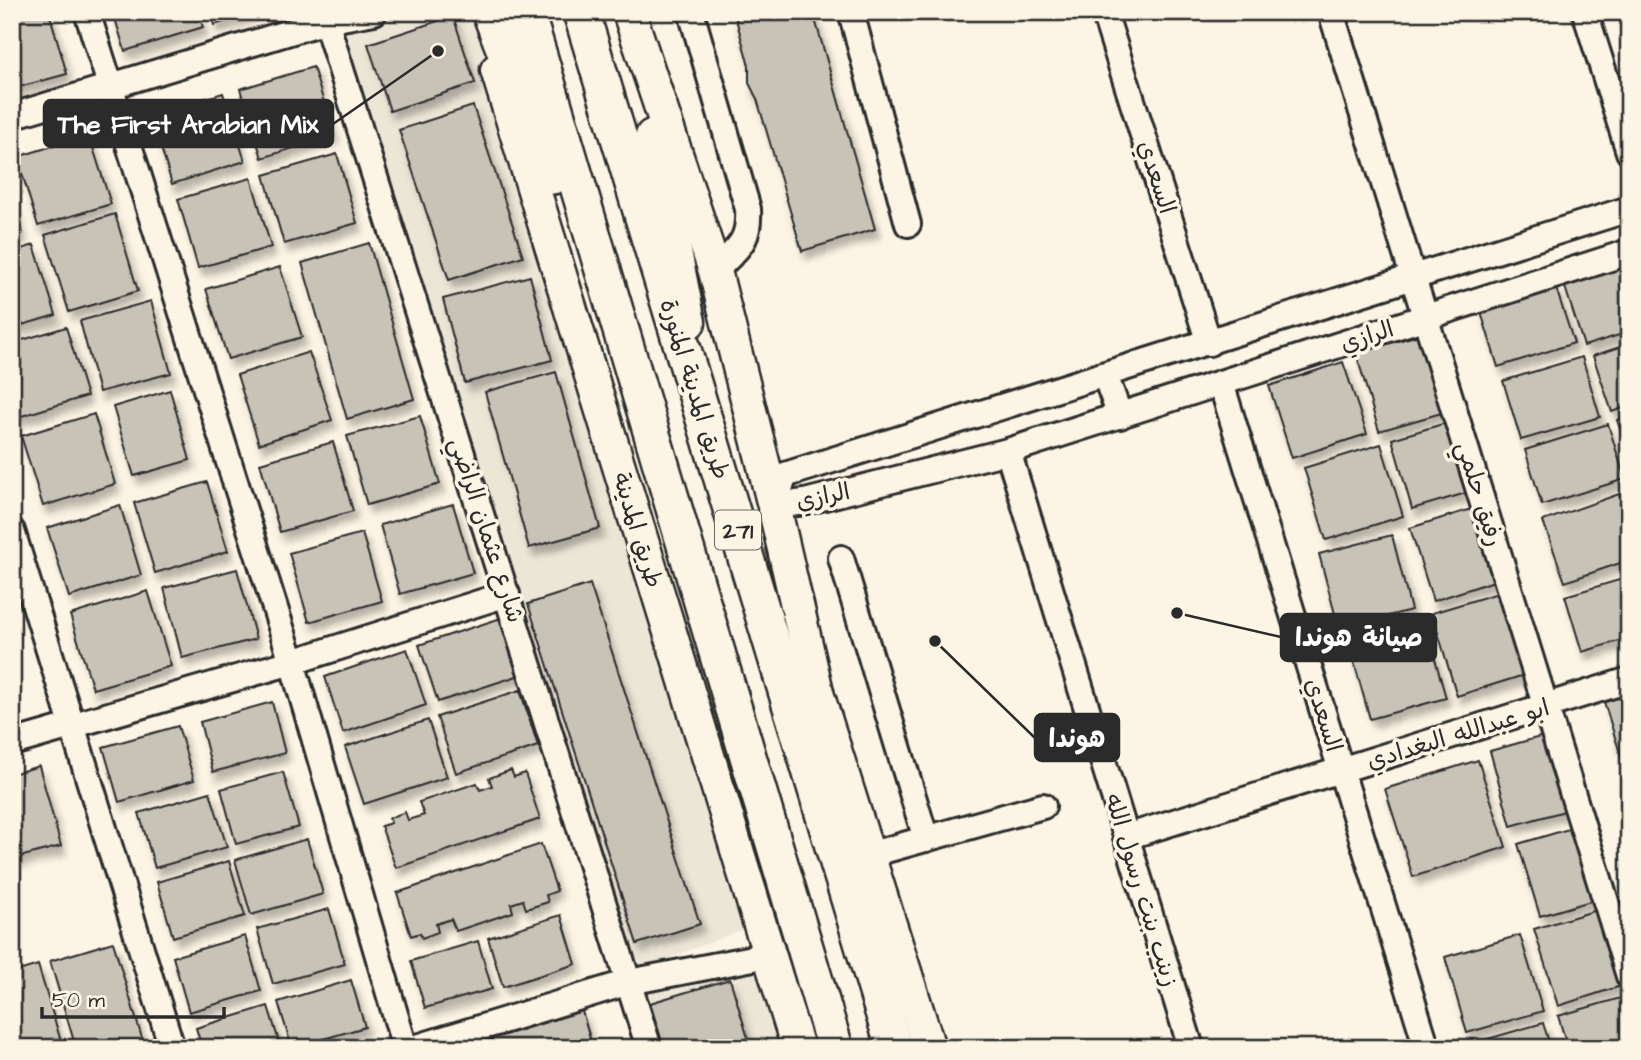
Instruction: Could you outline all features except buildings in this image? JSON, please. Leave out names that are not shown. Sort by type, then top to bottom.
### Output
[{"type":"highway","points":[[491,12],[658,451]]},
{"type":"highway","name":"271","points":[[526,12],[834,1048]]},
{"type":"highway","name":"طريق المدينة المنورة","points":[[581,12],[894,1048]]},
{"type":"main road","name":"طريق المدينة","points":[[479,12],[798,1048]]},
{"type":"main road","points":[[629,12],[714,451]]},
{"type":"main road","points":[[629,12],[715,271],[818,696],[929,1048]]},
{"type":"street","points":[[87,12],[292,662],[405,1048]]},
{"type":"street","points":[[12,116],[111,88],[325,16],[374,12]]},
{"type":"street","points":[[691,12],[748,209],[749,227],[745,240],[715,271]]},
{"type":"street","points":[[851,12],[908,224]]},
{"type":"street","name":"السعدي","points":[[1104,12],[1209,343]]},
{"type":"street","name":"رفيق حلمي","points":[[1331,12],[1629,976]]},
{"type":"street","points":[[1585,12],[1629,152]]},
{"type":"street","name":"شارع عثمان الراضي","points":[[325,16],[649,1048]]},
{"type":"street","name":"الرازي","points":[[1629,209],[785,475],[774,506],[805,502],[1008,451],[1629,252]]},
{"type":"street","points":[[1105,375],[1120,416]]},
{"type":"street","name":"السعدي","points":[[1221,383],[1427,1048]]},
{"type":"street","name":"زينب بنت رسول الله","points":[[1008,451],[1191,1048]]},
{"type":"street","points":[[12,531],[172,1048]]},
{"type":"street","points":[[841,558],[926,839]]},
{"type":"street","points":[[12,743],[292,662],[507,594]]},
{"type":"street","name":"ابو عبدالله البغدادي","points":[[1126,837],[1629,680]]},
{"type":"street","points":[[868,855],[1043,806]]},
{"type":"street","points":[[414,1048],[629,982],[769,955]]},
{"type":"shaded area","points":[[379,12],[471,12],[747,928],[633,972],[332,26]]},
{"type":"shaded area","points":[[762,953],[791,1048],[655,1048],[638,991]]},
{"type":"place","name":"The First Arabian Mix","points":[[438,51]]},
{"type":"place","name":"صيانة هوندا","points":[[1177,613]]},
{"type":"place","name":"هوندا","points":[[935,641]]}]
